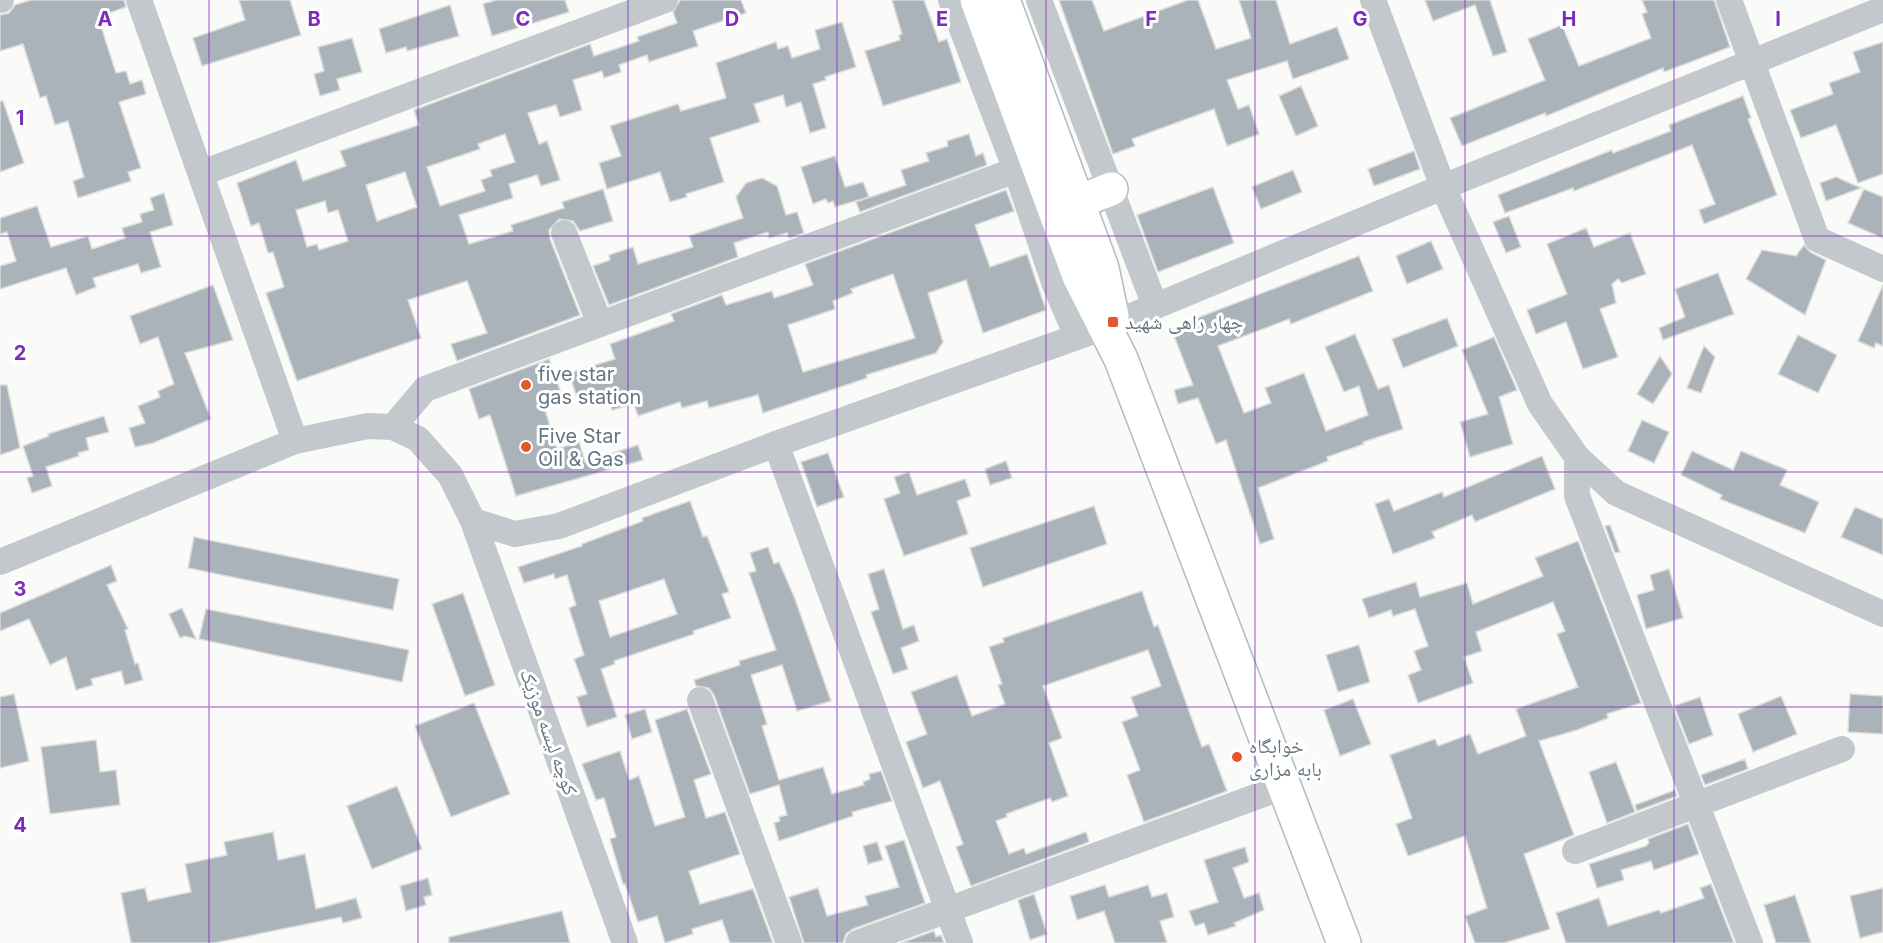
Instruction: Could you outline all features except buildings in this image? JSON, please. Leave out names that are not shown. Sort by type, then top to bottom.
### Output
[{"type":"main road","points":[[976,0],[1057,255],[1079,276],[1099,329],[1121,359],[1344,943]]},
{"type":"main road","points":[[1003,0],[1102,268],[1099,329]]},
{"type":"main road","points":[[1078,202],[1111,189]]},
{"type":"street","points":[[139,0],[202,172],[295,441]]},
{"type":"street","points":[[202,172],[665,0]]},
{"type":"street","points":[[951,0],[1016,170],[1057,255]]},
{"type":"street","points":[[1039,0],[1155,306]]},
{"type":"street","points":[[1373,0],[1443,187],[1540,404],[1577,457],[1616,493],[1883,614]]},
{"type":"street","points":[[1729,0],[1817,239],[1883,268]]},
{"type":"street","points":[[473,520],[515,534],[559,526],[776,444],[1099,329],[1883,9]]},
{"type":"street","points":[[0,560],[295,441],[368,426],[393,428],[425,389],[1016,170]]},
{"type":"street","points":[[564,233],[600,324]]},
{"type":"street","name":"کوچه لیسه موزیک","points":[[393,428],[418,439],[450,475],[473,520],[625,943]]},
{"type":"street","points":[[776,444],[960,943]]},
{"type":"street","points":[[1577,457],[1577,496],[1750,943]]},
{"type":"street","points":[[700,700],[789,943]]},
{"type":"street","points":[[1575,851],[1842,749]]},
{"type":"street","points":[[858,943],[948,912],[1285,786]]},
{"type":"place","name":"چهار راهی شهید","points":[[1113,322]]},
{"type":"place","name":"five star gas station","points":[[526,385]]},
{"type":"place","name":"Five Star Oil & Gas","points":[[526,447]]},
{"type":"place","name":"خوابگاه بابه مزاری","points":[[1237,757]]}]
